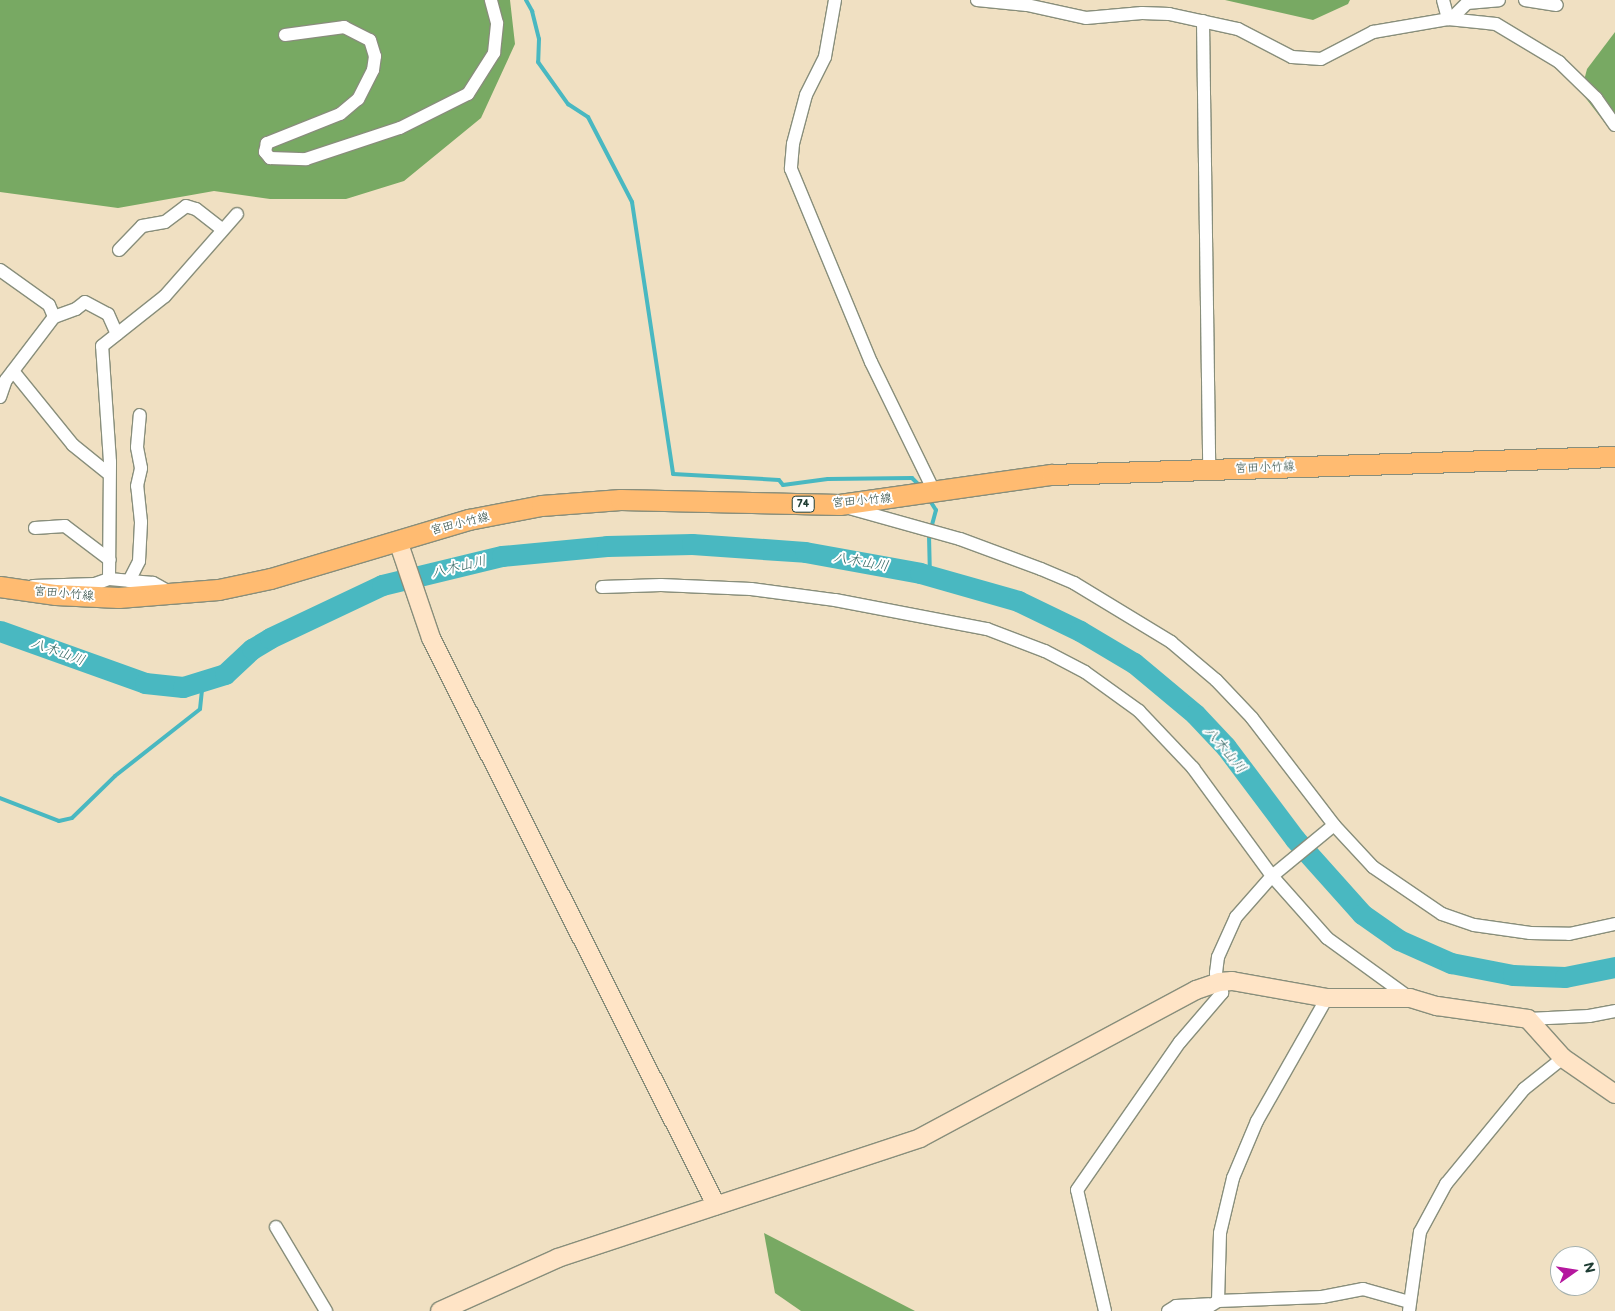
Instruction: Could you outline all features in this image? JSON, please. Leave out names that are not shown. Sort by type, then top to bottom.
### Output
[{"type":"main road","name":"宮田小竹線","points":[[9,588],[119,598],[174,595],[271,580],[401,550],[469,520],[542,506],[621,500],[840,505],[1052,475],[1615,457]]},
{"type":"street","points":[[285,35],[344,27],[370,40],[375,56],[373,70],[358,99],[340,114],[267,143],[265,152],[270,158],[306,159],[400,128],[468,94],[494,53],[497,23],[491,0]]},
{"type":"street","points":[[835,0],[825,57],[806,94],[793,144],[790,169],[870,362],[935,493]]},
{"type":"street","points":[[977,0],[1027,5],[1086,18],[1142,13],[1203,21],[1238,29],[1292,57],[1322,59],[1373,32],[1450,19],[1496,24],[1558,62],[1596,98],[1615,125]]},
{"type":"street","points":[[1443,0],[1450,19]]},
{"type":"street","points":[[1450,19],[1467,3],[1499,0]]},
{"type":"street","points":[[1525,0],[1557,5]]},
{"type":"street","points":[[1203,21],[1209,470]]},
{"type":"street","points":[[119,250],[142,226],[165,222],[186,206],[196,208],[222,229]]},
{"type":"street","points":[[109,579],[109,474],[102,346],[165,296],[237,214]]},
{"type":"street","points":[[0,270],[49,305],[54,317]]},
{"type":"street","points":[[0,396],[13,371],[54,317],[76,309],[85,302],[108,314],[117,334]]},
{"type":"street","points":[[13,371],[73,445],[109,474]]},
{"type":"street","points":[[129,581],[138,562],[141,522],[137,486],[141,468],[137,448],[140,415]]},
{"type":"street","points":[[840,505],[960,539],[1041,569],[1074,583],[1171,642],[1216,680],[1252,718],[1334,825],[1373,867],[1442,914],[1474,924],[1530,933],[1569,934],[1615,924]]},
{"type":"street","points":[[35,528],[65,526],[110,560]]},
{"type":"street","points":[[401,550],[431,638],[716,1205]]},
{"type":"street","points":[[9,588],[40,584],[95,584],[109,579],[153,582],[174,595]]},
{"type":"street","points":[[602,587],[661,585],[751,589],[835,600],[987,629],[1045,652],[1085,672],[1139,711],[1193,768],[1272,876],[1327,938],[1410,998]]},
{"type":"street","points":[[1105,1311],[1077,1190],[1180,1042],[1222,994],[1219,982],[1218,957],[1236,917],[1272,876],[1334,825]]},
{"type":"street","points":[[440,1311],[558,1258],[920,1138],[1196,990],[1219,982],[1232,981],[1327,998],[1410,998],[1437,1006],[1528,1019],[1589,1016],[1615,1011]]},
{"type":"street","points":[[1209,1306],[1220,1233],[1233,1178],[1257,1121],[1327,998]]},
{"type":"street","points":[[1528,1019],[1563,1058],[1615,1094]]},
{"type":"street","points":[[1168,1311],[1176,1306],[1209,1306],[1322,1297],[1363,1289],[1409,1307],[1420,1232],[1446,1184],[1524,1089],[1563,1058]]},
{"type":"street","points":[[276,1227],[326,1311]]},
{"type":"green space","points":[[0,0],[510,0],[515,44],[481,118],[404,181],[346,199],[270,199],[214,191],[118,208],[0,192]]},
{"type":"green space","points":[[1225,0],[1350,0],[1348,4],[1313,20]]},
{"type":"green space","points":[[1615,32],[1615,130],[1608,127],[1581,92],[1587,69]]},
{"type":"green space","points":[[764,1233],[915,1311],[801,1311],[775,1293]]},
{"type":"waterway","points":[[526,0],[532,11],[539,39],[538,62],[568,104],[588,117],[632,202],[673,474],[779,480],[783,485],[828,479],[912,478],[921,487]]},
{"type":"waterway","points":[[929,499],[936,510],[929,536],[930,576]]},
{"type":"waterway","name":"八木山川","points":[[0,631],[145,683],[183,687],[225,674],[252,649],[270,638],[382,585],[502,556],[607,546],[692,544],[805,552],[920,573],[1018,601],[1080,631],[1134,663],[1195,714],[1226,747],[1295,839],[1362,914],[1399,940],[1451,963],[1513,975],[1565,977],[1615,967]]},
{"type":"waterway","points":[[0,798],[59,821],[72,818],[115,776],[200,709],[203,682]]}]
